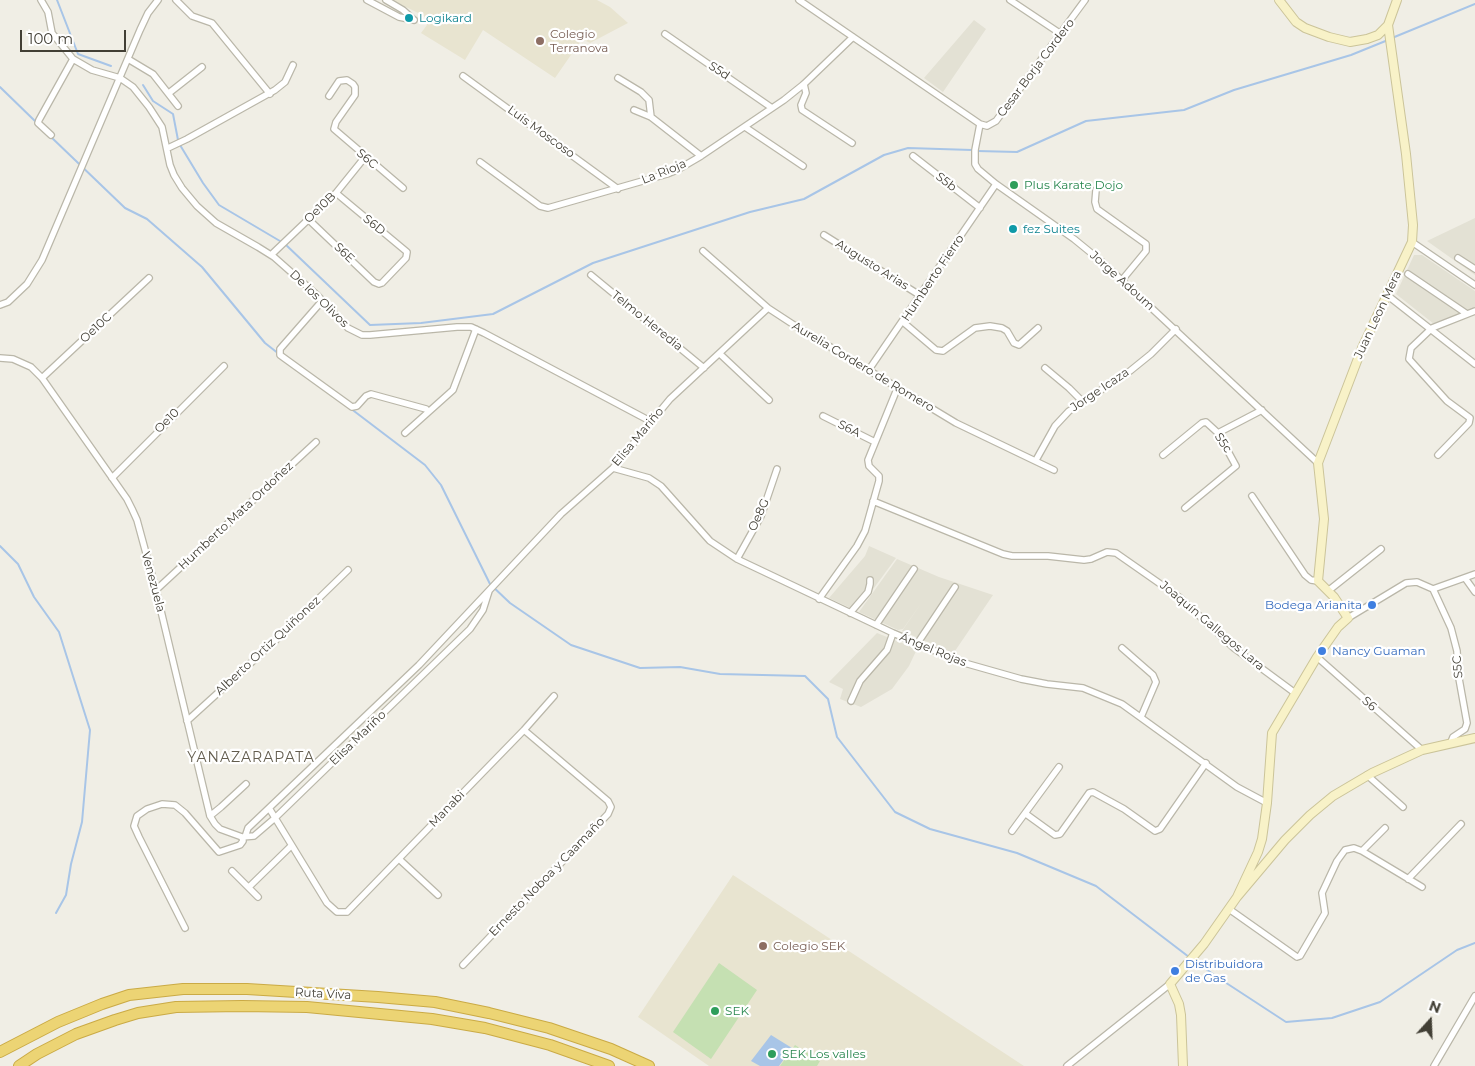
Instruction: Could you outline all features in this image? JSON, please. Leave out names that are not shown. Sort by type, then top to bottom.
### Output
[{"type":"highway","name":"Ruta Viva","points":[[0,1052],[73,1016],[129,995],[183,988],[247,989],[435,1002],[549,1028],[611,1049],[649,1066]]},
{"type":"highway","name":"Ruta Viva","points":[[19,1066],[69,1038],[115,1020],[158,1009],[176,1007],[242,1006],[307,1007],[432,1019],[485,1028],[550,1045],[609,1066]]},
{"type":"street","name":"De los Olivos","points":[[41,0],[48,12],[52,34],[73,59],[92,70],[120,78],[132,87],[158,119],[165,134],[170,165],[188,197],[205,215],[272,256],[322,301],[342,324],[362,334],[457,327],[476,329],[650,421]]},
{"type":"street","points":[[0,305],[8,302],[27,284],[42,260],[144,22],[158,0]]},
{"type":"street","points":[[176,0],[192,16],[212,23],[270,94]]},
{"type":"street","points":[[367,0],[400,17],[414,20],[403,10],[386,0]]},
{"type":"street","points":[[799,0],[979,126]]},
{"type":"street","points":[[1010,0],[1061,34]]},
{"type":"street","name":"Cesar Borja Cordero","points":[[979,126],[990,125],[996,121],[1086,0]]},
{"type":"street","points":[[1279,0],[1296,22],[1305,28],[1350,42],[1368,40],[1378,35],[1388,25]]},
{"type":"street","name":"Juan Leon Mera","points":[[1318,581],[1324,520],[1318,463],[1362,348],[1412,242],[1413,225],[1406,154],[1388,25],[1397,0]]},
{"type":"street","name":"S5d","points":[[666,34],[772,108]]},
{"type":"street","name":"La Rioja","points":[[480,162],[548,208],[678,170],[745,127],[804,84],[853,37]]},
{"type":"street","points":[[51,135],[38,123],[73,59]]},
{"type":"street","points":[[128,59],[153,74],[178,106]]},
{"type":"street","points":[[168,148],[270,94],[285,82],[293,65]]},
{"type":"street","points":[[169,93],[202,67]]},
{"type":"street","name":"Luis Moscoso","points":[[463,76],[618,189]]},
{"type":"street","points":[[618,78],[641,92],[649,100],[651,116]]},
{"type":"street","name":"S6C","points":[[330,96],[336,83],[341,80],[347,80],[355,87],[354,99],[334,127],[337,133],[403,188]]},
{"type":"street","points":[[804,84],[806,91],[801,105],[802,110],[852,143]]},
{"type":"street","points":[[634,110],[651,116],[701,156]]},
{"type":"street","name":"Jorge Adoum","points":[[979,126],[975,150],[975,164],[978,169],[996,184],[1074,239],[1122,280],[1318,463]]},
{"type":"street","points":[[745,127],[804,166]]},
{"type":"street","name":"S5b","points":[[913,156],[980,208]]},
{"type":"street","name":"Oe10B","points":[[272,256],[337,195],[366,158]]},
{"type":"street","name":"Humberto Fierro","points":[[868,371],[996,184]]},
{"type":"street","points":[[1096,190],[1095,202],[1098,209],[1146,244],[1146,251],[1122,280]]},
{"type":"street","name":"S6D","points":[[337,195],[408,254],[381,284]]},
{"type":"street","name":"S6E","points":[[310,220],[374,282],[381,284]]},
{"type":"street","name":"Augusto Arias","points":[[824,235],[921,296]]},
{"type":"street","points":[[1412,242],[1475,286]]},
{"type":"street","name":"Aurelia Cordero de Romero","points":[[703,251],[768,308],[868,371],[968,430],[1054,470]]},
{"type":"street","points":[[1458,258],[1475,269]]},
{"type":"street","points":[[1408,274],[1467,314]]},
{"type":"street","name":"Telmo Heredia","points":[[591,275],[704,368]]},
{"type":"street","name":"Oe10C","points":[[42,378],[149,278]]},
{"type":"street","points":[[1387,295],[1432,328],[1475,364]]},
{"type":"street","points":[[322,301],[280,349],[280,355],[352,407],[357,406],[366,396],[371,394],[426,409]]},
{"type":"street","name":"Elisa Mariño","points":[[243,837],[248,828],[436,648],[562,514],[613,468],[670,399],[768,308]]},
{"type":"street","points":[[1438,455],[1469,423],[1470,418],[1446,401],[1409,359],[1411,348],[1432,328],[1475,311]]},
{"type":"street","points":[[903,322],[936,350],[943,351],[975,328],[990,326],[1002,328],[1008,331],[1014,343],[1018,345],[1038,328]]},
{"type":"street","points":[[405,433],[453,390],[476,329]]},
{"type":"street","name":"Jorge Icaza","points":[[1036,460],[1055,426],[1069,411],[1142,362],[1176,329]]},
{"type":"street","points":[[720,354],[769,400]]},
{"type":"street","name":"Venezuela","points":[[0,358],[13,359],[30,367],[42,378],[127,499],[135,515],[156,590],[210,816]]},
{"type":"street","name":"Oe10","points":[[112,478],[224,366]]},
{"type":"street","points":[[1045,368],[1082,401]]},
{"type":"street","points":[[819,599],[861,540],[874,501],[879,478],[868,462],[897,388]]},
{"type":"street","points":[[1218,433],[1262,410]]},
{"type":"street","name":"S6A","points":[[823,416],[875,442]]},
{"type":"street","name":"S5c","points":[[1163,455],[1202,423],[1206,422],[1218,433],[1236,466],[1185,508]]},
{"type":"street","name":"Humberto Mata Ordoñez","points":[[156,590],[316,442]]},
{"type":"street","name":"Ángel Rojas","points":[[613,468],[649,478],[661,486],[710,541],[737,559],[819,599],[961,662],[992,672],[1047,684],[1083,688],[1122,704],[1238,787],[1267,803]]},
{"type":"street","name":"Oe8G","points":[[737,559],[761,516],[777,469]]},
{"type":"street","points":[[1252,496],[1305,575],[1311,580],[1318,581],[1334,597],[1348,618]]},
{"type":"street","name":"Joaquín Gallegos Lara","points":[[874,501],[1012,556],[1048,556],[1084,560],[1107,552],[1116,553],[1179,597],[1234,648],[1295,692]]},
{"type":"street","points":[[1328,591],[1381,549]]},
{"type":"street","points":[[876,625],[914,569]]},
{"type":"street","name":"Alberto Ortiz Quiñonez","points":[[187,721],[276,640],[348,570]]},
{"type":"street","points":[[1237,897],[1258,852],[1267,803],[1272,733],[1295,692],[1338,627],[1348,618],[1406,583],[1417,582],[1433,588],[1475,574]]},
{"type":"street","points":[[1465,578],[1475,592]]},
{"type":"street","points":[[850,613],[868,592],[870,580]]},
{"type":"street","points":[[917,644],[955,587]]},
{"type":"street","name":"S5C","points":[[1433,588],[1451,628],[1457,651],[1458,673],[1467,723],[1465,729],[1452,737],[1451,742]]},
{"type":"street","name":"Elisa Mariño","points":[[243,837],[254,836],[274,818],[444,655],[479,618],[484,610],[489,590]]},
{"type":"street","points":[[851,701],[860,681],[887,650],[893,633]]},
{"type":"street","points":[[436,648],[444,655]]},
{"type":"street","points":[[1122,648],[1153,676],[1156,682],[1141,717]]},
{"type":"street","name":"S6","points":[[1317,658],[1422,750]]},
{"type":"street","name":"Manabi","points":[[291,846],[327,902],[337,912],[342,913],[351,910],[524,730],[554,696]]},
{"type":"street","name":"Ernesto Noboa y Caamaño","points":[[463,965],[608,814],[611,807],[608,800],[524,730]]},
{"type":"street","points":[[1067,1066],[1170,984],[1204,944],[1237,897],[1284,840],[1333,796],[1367,775],[1422,750],[1475,738]]},
{"type":"street","points":[[1026,814],[1055,835],[1060,834],[1089,793],[1093,792],[1124,809],[1155,831],[1160,829],[1206,763]]},
{"type":"street","points":[[1012,831],[1060,767]]},
{"type":"street","points":[[1367,775],[1403,807]]},
{"type":"street","points":[[185,928],[134,826],[137,816],[147,809],[162,804],[175,805],[185,813],[219,852],[240,845],[243,837],[220,830],[210,816],[246,784]]},
{"type":"street","points":[[249,887],[291,846],[269,808]]},
{"type":"street","points":[[1408,879],[1461,824]]},
{"type":"street","points":[[1362,851],[1385,828]]},
{"type":"street","points":[[1229,908],[1297,957],[1300,956],[1325,913],[1322,893],[1337,860],[1345,850],[1354,848],[1362,851],[1422,887]]},
{"type":"street","points":[[399,859],[438,895]]},
{"type":"street","points":[[232,871],[258,897]]},
{"type":"street","points":[[1170,984],[1179,1004],[1181,1016],[1183,1066]]},
{"type":"street","points":[[1434,1066],[1475,996]]},
{"type":"shaded area","name":"Colegio Terranova","points":[[392,0],[597,0],[610,7],[628,23],[590,43],[582,39],[555,78],[483,30],[465,60],[421,33],[427,25],[424,16]]},
{"type":"shaded area","points":[[974,20],[986,29],[943,92],[924,78]]},
{"type":"shaded area","points":[[1475,218],[1475,275],[1427,241]]},
{"type":"shaded area","points":[[1414,255],[1422,255],[1475,291],[1475,307],[1434,324],[1396,294]]},
{"type":"shaded area","points":[[869,546],[896,558],[857,611],[829,598],[865,556]]},
{"type":"shaded area","points":[[897,559],[939,577],[993,595],[955,651],[951,652],[902,631],[922,602],[903,629],[898,630],[859,612]]},
{"type":"shaded area","points":[[877,633],[917,649],[909,666],[892,689],[861,707],[840,699],[843,689],[829,682]]},
{"type":"shaded area","name":"Colegio SEK","points":[[733,875],[1024,1066],[709,1066],[638,1017]]},
{"type":"green space","name":"SEK","points":[[719,963],[757,990],[711,1059],[673,1032]]},
{"type":"green space","points":[[795,1045],[820,1061],[817,1066],[780,1066]]},
{"type":"water","name":"SEK Los valles","points":[[771,1035],[792,1048],[779,1066],[760,1066],[751,1061]]},
{"type":"waterway","points":[[57,0],[78,54],[111,66]]},
{"type":"waterway","points":[[1392,38],[1475,4]]},
{"type":"waterway","points":[[977,151],[1017,152],[1086,121],[1184,110],[1234,90],[1351,55],[1388,40]]},
{"type":"waterway","points":[[143,85],[153,101],[173,114],[178,140]]},
{"type":"waterway","points":[[0,87],[36,122]]},
{"type":"waterway","points":[[50,136],[125,208],[147,219],[202,267],[265,343],[279,354]]},
{"type":"waterway","points":[[180,145],[219,205],[285,244],[370,325],[421,323],[493,314],[593,263],[750,212],[804,199],[884,155],[908,148],[972,150]]},
{"type":"waterway","points":[[350,408],[425,465],[441,485],[490,584],[510,603],[571,645],[640,668],[680,667],[720,674],[805,676],[828,699],[837,737],[895,812],[930,829],[1017,853],[1096,886],[1189,957]]},
{"type":"waterway","points":[[0,546],[18,564],[34,597],[59,632],[90,730],[82,822],[71,864],[66,895],[56,913]]},
{"type":"waterway","points":[[1193,959],[1286,1022],[1332,1018],[1380,1002],[1457,950],[1475,943]]},
{"type":"place","name":"Logikard","points":[[409,18]]},
{"type":"place","name":"Colegio Terranova","points":[[540,41]]},
{"type":"place","name":"Plus Karate Dojo","points":[[1014,185]]},
{"type":"place","name":"fez Suites","points":[[1013,229]]},
{"type":"place","name":"Bodega Arianita","points":[[1372,605]]},
{"type":"place","name":"Nancy Guaman","points":[[1322,651]]},
{"type":"place","name":"Colegio SEK","points":[[763,946]]},
{"type":"place","name":"Distribuidora de Gas","points":[[1175,971]]},
{"type":"place","name":"SEK","points":[[715,1011]]},
{"type":"place","name":"SEK Los valles","points":[[772,1054]]},
{"type":"district","name":"YANAZARAPATA","points":[[251,758]]}]
